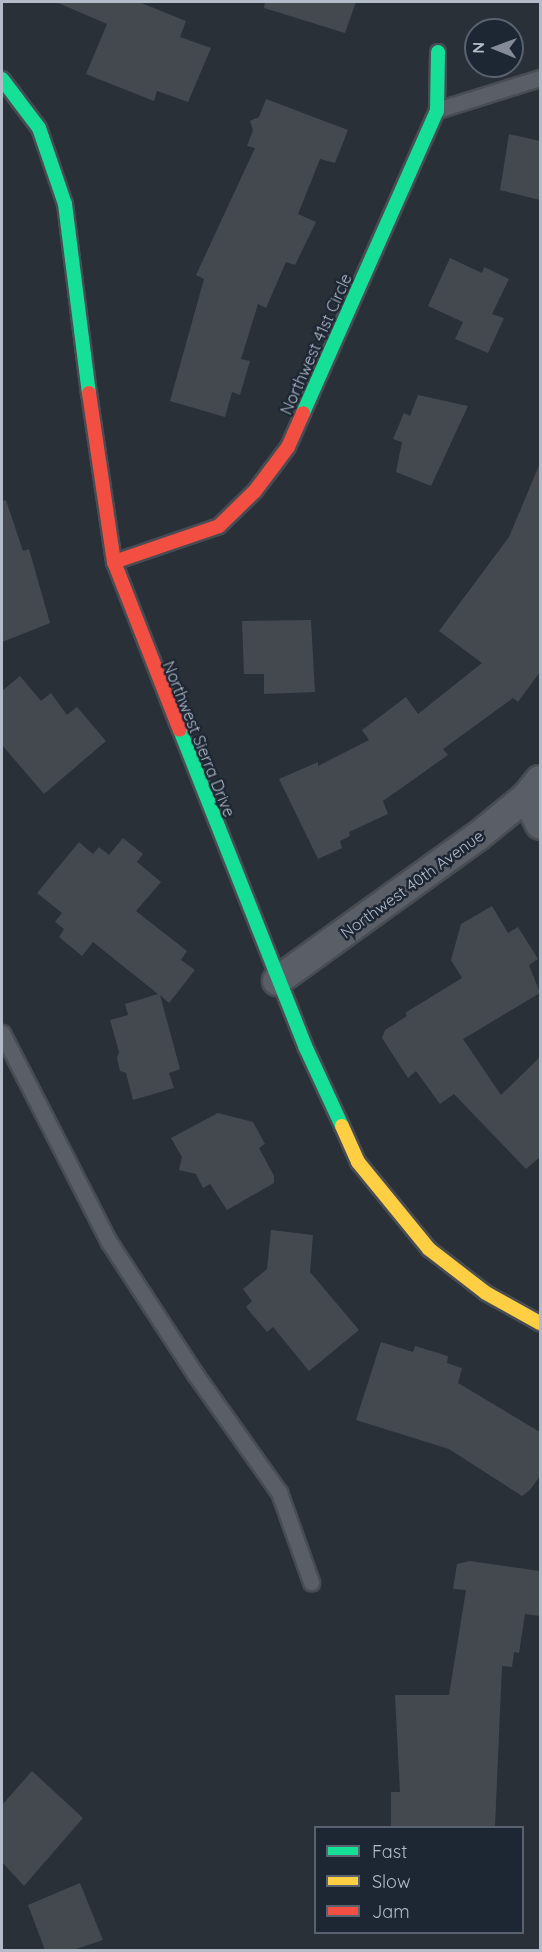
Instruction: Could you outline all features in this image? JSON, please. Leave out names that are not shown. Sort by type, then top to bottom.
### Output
[{"type":"street","name":"Northwest 41st Circle","points":[[114,562],[219,526],[255,491],[288,447],[436,110],[438,52]]},
{"type":"street","name":"Northwest Sierra Drive","points":[[2,79],[39,128],[65,204],[100,481],[114,562],[277,981],[340,1126],[358,1162],[385,1200],[429,1249],[486,1293],[540,1323]]},
{"type":"street","name":"Northwest 40th Avenue","points":[[277,981],[533,789]]},
{"type":"street","points":[[533,789],[540,825]]},
{"type":"lane","points":[[436,110],[540,78]]},
{"type":"lane","points":[[2,1033],[109,1242],[195,1374],[279,1492],[311,1582]]},
{"type":"building","points":[[56,2],[139,2],[186,21],[180,37],[211,48],[188,102],[157,91],[154,101],[86,74],[107,24]]},
{"type":"building","points":[[265,2],[356,2],[345,33],[264,8]]},
{"type":"building","points":[[266,99],[348,130],[335,163],[320,159],[298,214],[316,222],[295,265],[286,262],[266,308],[258,304],[241,359],[250,361],[240,395],[232,392],[225,417],[170,401],[204,279],[196,275],[255,148],[247,146],[253,130],[250,121],[259,117]]},
{"type":"building","points":[[509,134],[540,141],[540,200],[500,190]]},
{"type":"building","points":[[450,258],[482,273],[484,267],[509,279],[492,314],[504,318],[488,353],[455,339],[463,322],[428,306]]},
{"type":"building","points":[[418,395],[468,406],[431,486],[396,472],[402,442],[393,439],[404,413],[410,416]]},
{"type":"building","points":[[540,463],[540,672],[518,702],[513,698],[443,749],[448,755],[383,801],[388,814],[349,832],[350,836],[340,841],[342,848],[318,859],[279,779],[318,762],[318,766],[369,740],[362,730],[406,697],[418,714],[482,663],[439,631],[509,537]]},
{"type":"building","points":[[6,500],[23,551],[29,549],[50,623],[2,642],[2,501]]},
{"type":"building","points":[[311,620],[315,692],[264,694],[264,674],[244,674],[242,621]]},
{"type":"building","points":[[20,676],[41,701],[51,693],[67,715],[77,707],[106,741],[44,794],[2,745],[2,691]]},
{"type":"building","points":[[123,838],[143,854],[137,862],[161,882],[136,911],[187,951],[181,960],[195,970],[169,1003],[160,995],[180,1069],[169,1073],[174,1088],[133,1100],[126,1073],[120,1071],[117,1058],[119,1052],[110,1020],[128,1015],[125,1004],[158,994],[93,942],[82,956],[59,937],[64,929],[55,922],[62,913],[37,893],[79,842],[93,854],[99,847],[109,855]]},
{"type":"building","points":[[492,906],[508,933],[518,927],[538,959],[529,965],[540,993],[463,1039],[501,1095],[540,1057],[540,1157],[526,1169],[454,1094],[440,1104],[416,1071],[408,1078],[382,1038],[385,1030],[407,1016],[405,1013],[462,978],[451,960],[461,924]]},
{"type":"building","points":[[218,1113],[253,1122],[265,1144],[259,1148],[274,1176],[274,1183],[227,1210],[210,1184],[203,1188],[196,1174],[179,1170],[182,1157],[171,1138]]},
{"type":"building","points":[[271,1230],[313,1235],[310,1272],[359,1330],[309,1371],[273,1327],[267,1332],[246,1307],[252,1301],[243,1289],[267,1269]]},
{"type":"building","points":[[381,1342],[413,1352],[415,1346],[448,1356],[447,1363],[462,1368],[458,1383],[540,1432],[540,1476],[530,1490],[522,1496],[449,1449],[356,1420]]},
{"type":"building","points":[[470,1561],[540,1571],[540,1616],[525,1614],[519,1653],[514,1652],[512,1667],[502,1666],[495,1826],[391,1826],[391,1792],[400,1792],[395,1695],[449,1695],[466,1590],[453,1589],[457,1564]]},
{"type":"building","points":[[32,1771],[83,1818],[24,1886],[2,1862],[2,1805]]},
{"type":"building","points":[[80,1883],[103,1940],[73,1950],[45,1950],[28,1905]]},
{"type":"traffic: fast","points":[[303,413],[437,110],[438,52]]},
{"type":"traffic: fast","points":[[2,79],[39,128],[65,204],[89,393]]},
{"type":"traffic: fast","points":[[180,730],[305,1046],[342,1126]]},
{"type":"traffic: slow","points":[[342,1126],[358,1162],[429,1249],[486,1293],[540,1323]]},
{"type":"traffic: jam","points":[[89,393],[114,562],[180,730]]},
{"type":"traffic: jam","points":[[114,562],[219,526],[255,491],[288,447],[303,413]]}]
